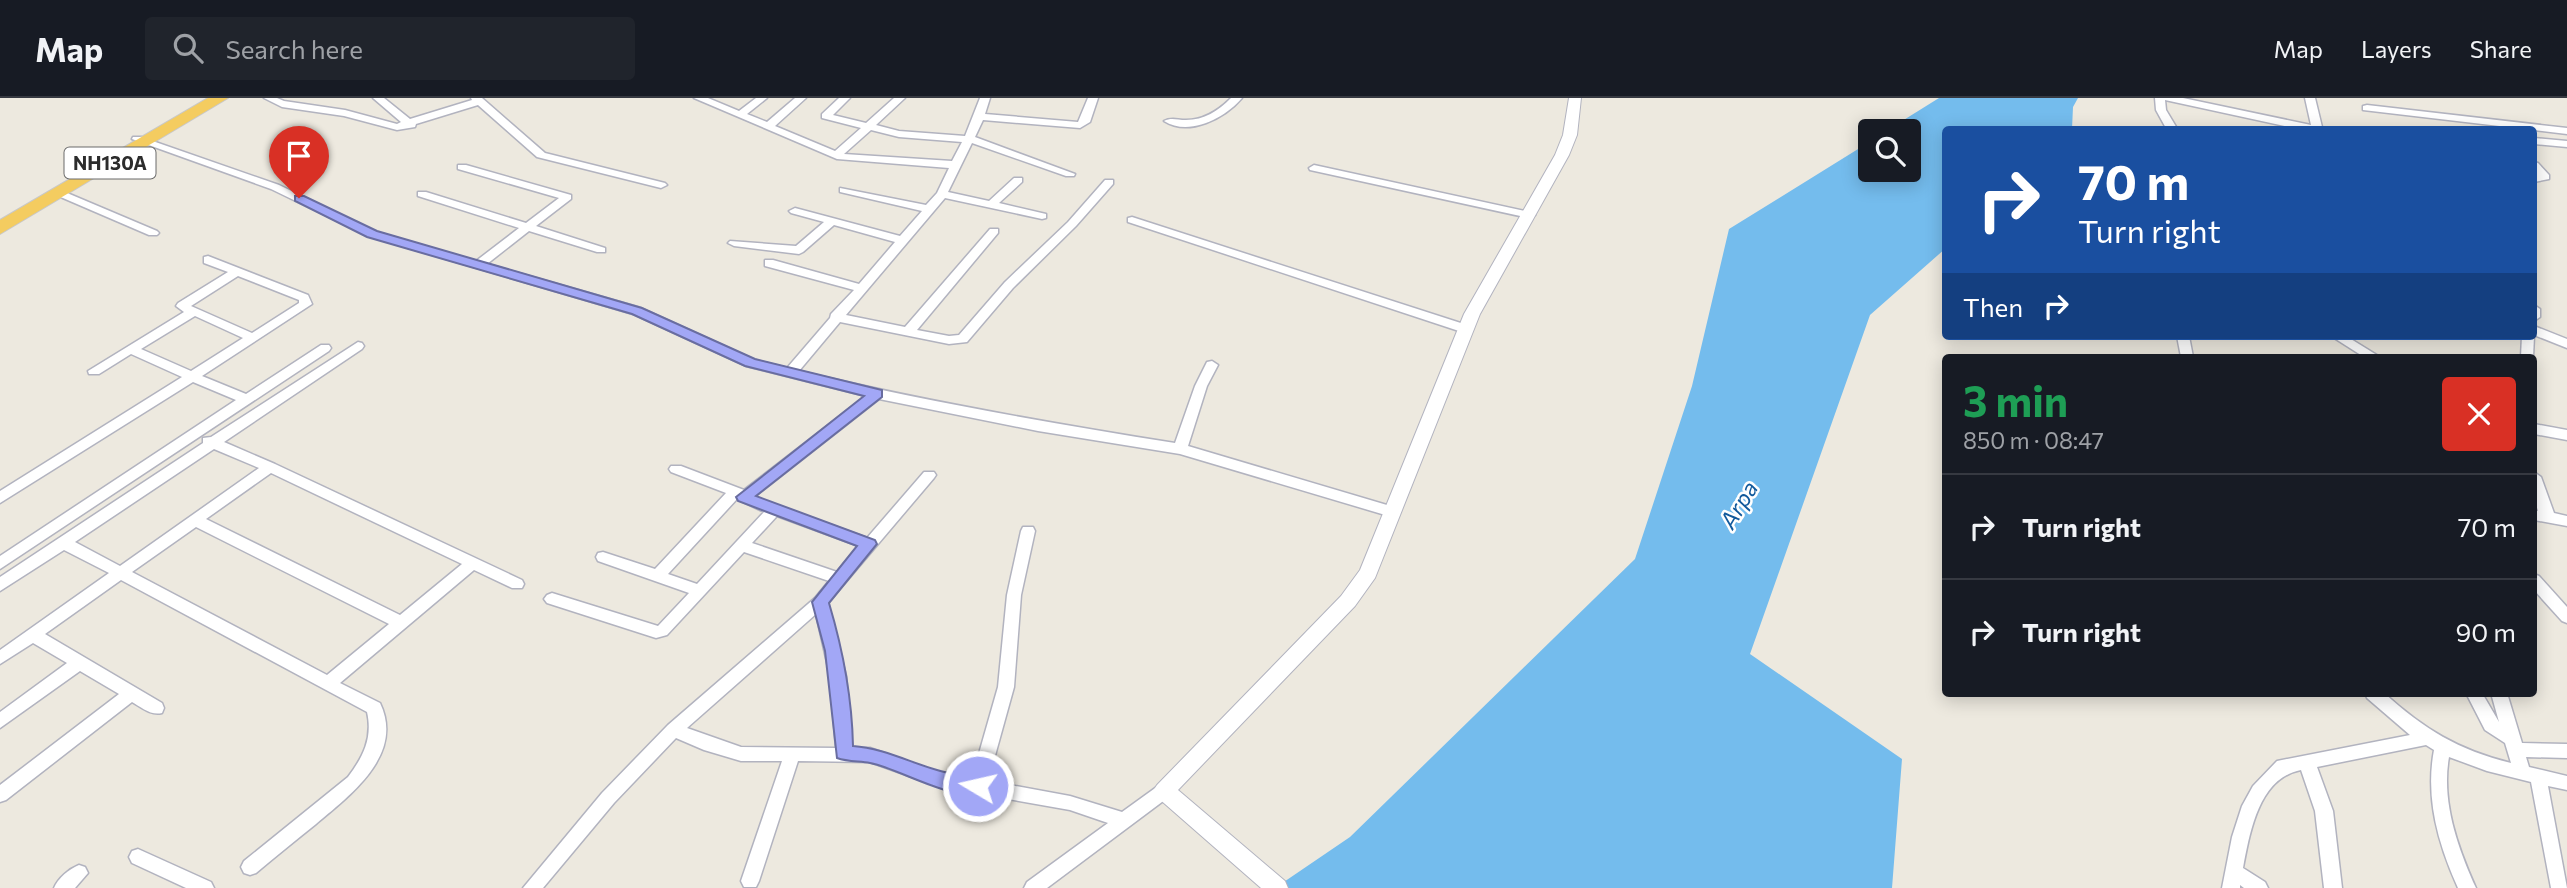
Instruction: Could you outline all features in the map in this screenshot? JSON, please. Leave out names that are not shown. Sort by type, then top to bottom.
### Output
[{"type":"highway","name":"NH130A","points":[[0,228],[208,98]]},
{"type":"highway","name":"NH130A","points":[[0,221],[220,98]]},
{"type":"street","points":[[269,98],[282,104],[353,114],[392,127],[411,125],[477,99],[541,156],[661,185]]},
{"type":"street","points":[[378,98],[411,125]]},
{"type":"street","points":[[699,98],[837,155],[956,164]]},
{"type":"street","points":[[740,115],[762,98]]},
{"type":"street","points":[[769,126],[801,98]]},
{"type":"street","points":[[845,98],[826,116],[907,135],[969,139],[1070,174]]},
{"type":"street","points":[[837,155],[900,98]]},
{"type":"street","points":[[790,373],[859,288],[942,194],[979,117],[985,98]]},
{"type":"street","points":[[979,117],[1080,125],[1085,122],[1093,98]]},
{"type":"street","points":[[1168,121],[1195,125],[1223,110],[1237,98]]},
{"type":"street","points":[[1033,888],[1164,791],[1348,601],[1368,573],[1384,540],[1392,512],[1482,294],[1529,215],[1570,135],[1574,98]]},
{"type":"street","points":[[2161,98],[2161,110],[2171,126]]},
{"type":"street","points":[[2168,98],[2304,126]]},
{"type":"street","points":[[2310,98],[2318,126]]},
{"type":"street","points":[[2367,108],[2524,126]]},
{"type":"street","points":[[2537,128],[2567,131]]},
{"type":"street","points":[[141,140],[275,187],[372,234],[637,311],[751,363],[877,394],[1038,426],[1180,449],[1392,512]]},
{"type":"street","points":[[2537,141],[2567,144]]},
{"type":"street","points":[[462,167],[565,195],[565,200],[478,265]]},
{"type":"street","points":[[1314,168],[1529,215]]},
{"type":"street","points":[[2537,168],[2545,177],[2537,178]]},
{"type":"street","points":[[991,205],[1018,180]]},
{"type":"street","points":[[835,317],[949,340],[964,339],[1009,285],[1072,225],[1109,182]]},
{"type":"street","points":[[844,190],[928,209]]},
{"type":"street","points":[[60,192],[153,233]]},
{"type":"street","points":[[422,194],[601,250]]},
{"type":"street","points":[[942,194],[1042,216]]},
{"type":"street","points":[[795,211],[901,240]]},
{"type":"street","points":[[1132,220],[1466,329]]},
{"type":"street","points":[[734,243],[799,250],[831,222]]},
{"type":"street","points":[[908,332],[995,231]]},
{"type":"street","points":[[0,498],[301,308],[307,301],[208,260]]},
{"type":"street","points":[[768,263],[859,288]]},
{"type":"street","points":[[237,272],[182,306],[253,338]]},
{"type":"street","points":[[94,371],[193,312]]},
{"type":"street","points":[[2537,331],[2567,344]]},
{"type":"street","points":[[2344,340],[2369,354]]},
{"type":"street","points":[[0,585],[358,346]]},
{"type":"street","points":[[0,563],[325,348]]},
{"type":"street","points":[[130,349],[247,400]]},
{"type":"street","points":[[1180,449],[1201,386],[1212,365]]},
{"type":"street","points":[[282,377],[301,384]]},
{"type":"street","points":[[657,576],[740,494],[877,394]]},
{"type":"street","points":[[2537,430],[2567,435]]},
{"type":"street","points":[[194,436],[270,467],[517,584]]},
{"type":"street","points":[[0,657],[270,467]]},
{"type":"street","points":[[676,469],[774,510],[869,544]]},
{"type":"street","points":[[533,888],[608,798],[674,730],[820,602],[929,475]]},
{"type":"street","points":[[2537,494],[2541,517],[2567,522]]},
{"type":"street","points":[[552,598],[656,632],[669,626],[774,510]]},
{"type":"street","points":[[195,520],[401,624]]},
{"type":"street","points":[[978,786],[1006,687],[1014,595],[1028,531]]},
{"type":"street","points":[[64,543],[330,682],[377,715],[380,736],[354,782],[250,867]]},
{"type":"street","points":[[743,546],[840,579]]},
{"type":"street","points":[[603,557],[701,591]]},
{"type":"street","points":[[330,682],[473,563]]},
{"type":"street","points":[[2537,583],[2567,617]]},
{"type":"street","points":[[820,602],[834,651],[843,710],[844,753]]},
{"type":"street","points":[[33,635],[156,708]]},
{"type":"street","points":[[0,721],[80,662]]},
{"type":"street","points":[[0,795],[132,693]]},
{"type":"street","points":[[2378,697],[2436,742],[2530,774],[2567,783]]},
{"type":"street","points":[[2476,697],[2491,725],[2514,744],[2567,751]]},
{"type":"street","points":[[2500,697],[2514,744],[2530,774],[2560,888]]},
{"type":"street","points":[[674,730],[734,752],[792,756],[844,753],[870,755],[940,780],[1070,803],[1125,821]]},
{"type":"street","points":[[2259,888],[2232,879],[2252,801],[2265,780],[2283,766],[2436,742]]},
{"type":"street","points":[[2436,742],[2448,844],[2467,888]]},
{"type":"street","points":[[750,881],[792,756]]},
{"type":"street","points":[[2307,762],[2324,811],[2333,888]]},
{"type":"street","points":[[1164,791],[1277,888]]},
{"type":"street","points":[[138,857],[205,888]]},
{"type":"street","points":[[63,888],[79,873]]},
{"type":"water","name":"Arpa","points":[[1939,98],[2078,98],[2073,107],[2072,126],[1942,126],[1942,252],[1870,315],[1750,654],[1902,759],[1892,888],[1275,888],[1350,837],[1635,559],[1692,386],[1729,229],[1858,149],[1858,182],[1921,182],[1921,119],[1905,119]]},
{"type":"route","points":[[299,198],[372,234],[637,311],[751,363],[877,394],[827,430],[744,497],[869,544],[820,602],[834,651],[843,710],[844,753],[870,755],[940,780],[978,786]]}]
